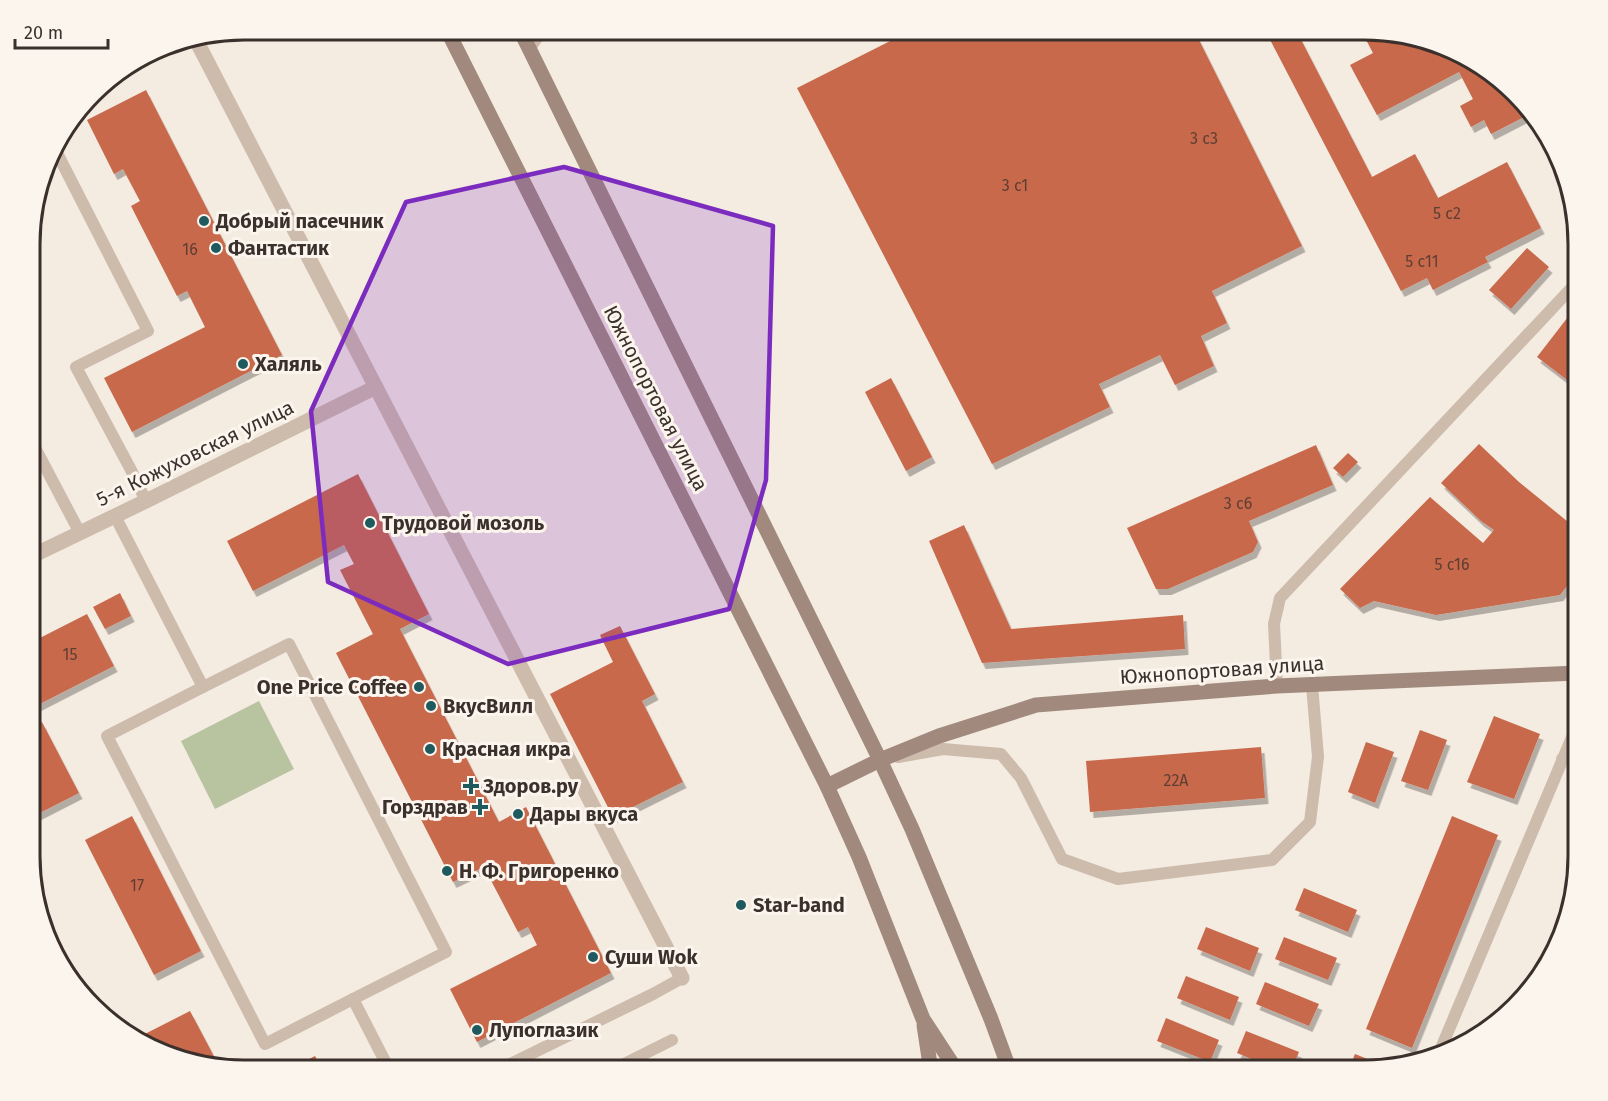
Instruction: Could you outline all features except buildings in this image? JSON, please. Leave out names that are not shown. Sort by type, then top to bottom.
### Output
[{"type":"main road","name":"Южнопортовая улица","points":[[453,41],[827,786],[859,857],[923,1019],[950,1060]]},
{"type":"main road","name":"Южнопортовая улица","points":[[525,41],[879,760],[912,830],[1006,1060]]},
{"type":"main road","name":"Южнопортовая улица","points":[[827,786],[879,760],[939,736],[1036,705],[1277,686],[1567,673]]},
{"type":"main road","points":[[923,1019],[929,1060]]},
{"type":"street","points":[[199,45],[682,978]]},
{"type":"street","name":"5-я Кожуховская улица","points":[[40,552],[376,387]]},
{"type":"lane","points":[[529,49],[535,41]]},
{"type":"lane","points":[[60,158],[148,331],[76,367],[146,501]]},
{"type":"lane","points":[[1277,686],[1274,624],[1280,598],[1567,292]]},
{"type":"lane","points":[[40,458],[80,533]]},
{"type":"lane","points":[[115,516],[203,687]]},
{"type":"lane","points":[[289,644],[446,952],[265,1044],[107,736],[203,687],[289,644]]},
{"type":"lane","points":[[879,760],[943,749],[1001,754],[1021,778],[1062,859],[1118,879],[1272,860],[1310,822],[1318,757],[1312,685]]},
{"type":"lane","points":[[1443,1044],[1567,748]]},
{"type":"lane","points":[[1562,759],[1567,759]]},
{"type":"lane","points":[[518,1060],[682,978]]},
{"type":"lane","points":[[353,999],[384,1060]]},
{"type":"lane","points":[[632,1060],[672,1040]]},
{"type":"highlighted area","points":[[564,167],[773,226],[766,480],[729,609],[508,664],[328,582],[311,411],[406,202]]},
{"type":"green space","points":[[259,701],[294,769],[215,809],[181,741]]},
{"type":"place","name":"Добрый пасечник","points":[[204,221]]},
{"type":"place","name":"Фантастик","points":[[216,248]]},
{"type":"place","name":"Халяль","points":[[243,364]]},
{"type":"place","name":"Трудовой мозоль","points":[[370,523]]},
{"type":"place","name":"One Price Coffee","points":[[419,687]]},
{"type":"place","name":"ВкусВилл","points":[[431,706]]},
{"type":"place","name":"Красная икра","points":[[430,749]]},
{"type":"place","name":"Здоров.ру","points":[[471,786]]},
{"type":"place","name":"Горздрав","points":[[480,807]]},
{"type":"place","name":"Дары вкуса","points":[[518,814]]},
{"type":"place","name":"Н. Ф. Григоренко","points":[[447,871]]},
{"type":"place","name":"Star-band","points":[[741,905]]},
{"type":"place","name":"Суши Wok","points":[[593,957]]},
{"type":"place","name":"Лупоглазик","points":[[477,1030]]}]
